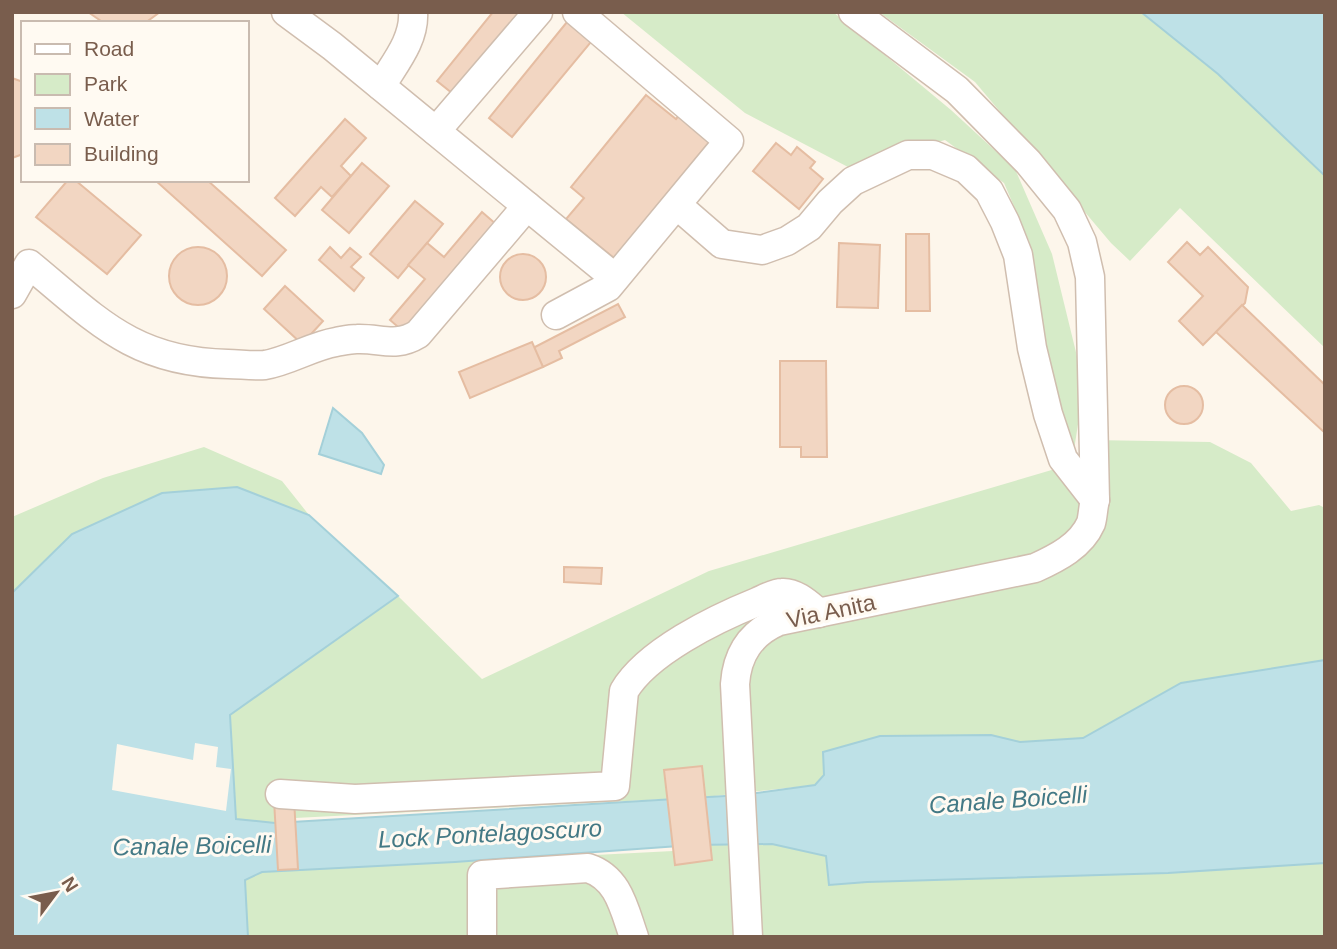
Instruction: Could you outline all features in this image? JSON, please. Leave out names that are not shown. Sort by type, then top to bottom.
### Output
[{"type":"street","points":[[286,12],[332,46],[615,278]]},
{"type":"street","points":[[381,86],[411,36],[413,12]]},
{"type":"street","points":[[436,131],[538,12]]},
{"type":"street","points":[[556,315],[608,287],[729,141],[577,12]]},
{"type":"street","name":"Via Anita","points":[[748,937],[735,684],[740,659],[751,641],[763,628],[779,621],[1035,569],[1063,556],[1078,541],[1091,523],[1095,500],[1090,277],[1082,242],[1067,210],[1028,162],[957,90],[853,12]]},
{"type":"street","points":[[677,205],[722,244],[762,250],[787,241],[809,227],[830,202],[853,181],[908,155],[933,155],[966,169],[989,191],[1018,255],[1032,348],[1048,414],[1063,458],[1095,500]]},
{"type":"street","points":[[12,294],[21,256],[108,329],[135,345],[165,356],[201,364],[264,365],[332,342],[357,338],[385,342],[406,341],[418,334],[527,206]]},
{"type":"street","points":[[280,794],[355,799],[615,786],[624,691],[644,666],[717,618],[783,592],[801,599],[819,613]]},
{"type":"street","points":[[482,937],[482,875],[588,868],[599,872],[610,881],[620,896],[634,937]]},
{"type":"green space","points":[[621,12],[833,12],[951,110],[1015,169],[1052,254],[1084,385],[1072,463],[1092,440],[1210,442],[1251,463],[1291,511],[1319,505],[1325,508],[1325,660],[1181,683],[1083,738],[1020,742],[991,735],[824,775],[815,785],[705,797],[702,767],[664,771],[667,799],[295,818],[294,799],[274,800],[275,823],[236,819],[230,715],[398,596],[482,679],[709,571],[1072,464],[1044,354],[1029,241],[1004,183],[945,140],[848,167],[745,113]]},
{"type":"green space","points":[[879,12],[1141,12],[1218,74],[1325,176],[1325,348],[1180,208],[1130,261],[1111,243],[975,82]]},
{"type":"green space","points":[[204,447],[282,481],[309,515],[237,487],[162,493],[124,511],[12,593],[12,517],[103,478]]},
{"type":"green space","points":[[711,844],[772,844],[826,856],[829,885],[1168,873],[1325,863],[1325,937],[248,937],[245,879],[262,872],[673,851],[675,864],[711,860]]},
{"type":"water","points":[[1141,12],[1325,12],[1325,176],[1218,74]]},
{"type":"water","points":[[198,254],[213,261],[220,276],[213,291],[198,298],[183,291],[176,276],[183,261]]},
{"type":"water","points":[[333,408],[362,433],[384,465],[381,474],[319,454]]},
{"type":"water","points":[[237,487],[309,515],[398,596],[230,715],[236,819],[275,823],[742,795],[815,785],[824,775],[823,752],[880,736],[991,735],[1020,742],[1083,738],[1181,683],[1325,660],[1325,863],[1168,873],[829,885],[826,856],[772,844],[693,845],[262,872],[245,880],[248,937],[12,937],[12,593],[72,534],[162,493]]},
{"type":"pier","points":[[195,743],[218,747],[216,767],[231,769],[226,811],[112,790],[117,744],[193,760]]},
{"type":"building","points":[[88,12],[160,12],[148,21],[101,21]]},
{"type":"building","points":[[493,12],[524,12],[457,97],[437,81]]},
{"type":"building","points":[[567,22],[591,42],[512,137],[489,118]]},
{"type":"building","points":[[12,78],[21,81],[21,155],[12,158]]},
{"type":"building","points":[[646,95],[676,119],[685,108],[716,134],[614,258],[566,219],[584,198],[571,187]]},
{"type":"building","points":[[345,119],[366,138],[341,166],[351,176],[332,197],[321,187],[295,216],[275,198]]},
{"type":"building","points":[[776,143],[791,155],[797,147],[815,162],[810,168],[823,179],[799,209],[753,171]]},
{"type":"building","points":[[362,163],[389,186],[349,233],[322,210]]},
{"type":"building","points":[[66,182],[77,182],[141,235],[107,274],[36,217]]},
{"type":"building","points":[[157,182],[209,182],[286,250],[262,276]]},
{"type":"building","points":[[415,201],[443,224],[398,278],[370,254]]},
{"type":"building","points":[[482,212],[504,231],[412,339],[390,320],[425,279],[408,265],[427,243],[444,257]]},
{"type":"building","points":[[906,234],[929,234],[930,311],[906,311]]},
{"type":"building","points":[[1187,242],[1200,255],[1208,247],[1248,287],[1245,303],[1203,345],[1179,321],[1203,296],[1168,262]]},
{"type":"building","points":[[839,243],[880,245],[878,308],[837,307]]},
{"type":"building","points":[[198,247],[209,249],[222,260],[227,276],[225,287],[214,300],[198,305],[187,303],[174,292],[169,276],[171,265],[182,252]]},
{"type":"building","points":[[330,247],[341,258],[350,248],[361,257],[351,267],[364,278],[354,291],[319,260]]},
{"type":"building","points":[[523,254],[539,261],[546,277],[539,293],[523,300],[507,293],[500,277],[507,261]]},
{"type":"building","points":[[285,286],[323,321],[302,344],[264,309]]},
{"type":"building","points":[[618,304],[625,317],[559,351],[562,358],[543,367],[533,348]]},
{"type":"building","points":[[1242,305],[1325,385],[1325,433],[1216,332]]},
{"type":"building","points":[[532,342],[543,367],[470,398],[459,372]]},
{"type":"building","points":[[780,361],[826,361],[827,457],[801,457],[801,447],[780,447]]},
{"type":"building","points":[[1184,386],[1198,391],[1203,405],[1198,419],[1184,424],[1170,419],[1165,405],[1170,391]]},
{"type":"building","points":[[564,567],[602,568],[601,584],[564,582]]},
{"type":"building","points":[[702,766],[712,860],[675,865],[664,770]]},
{"type":"building","points":[[294,799],[298,869],[278,870],[274,800]]},
{"type":"water label","name":"Canale Boicelli","points":[[1008,800]]},
{"type":"water label","name":"Lock Pontelagoscuro","points":[[490,834]]},
{"type":"water label","name":"Canale Boicelli","points":[[192,846]]}]
